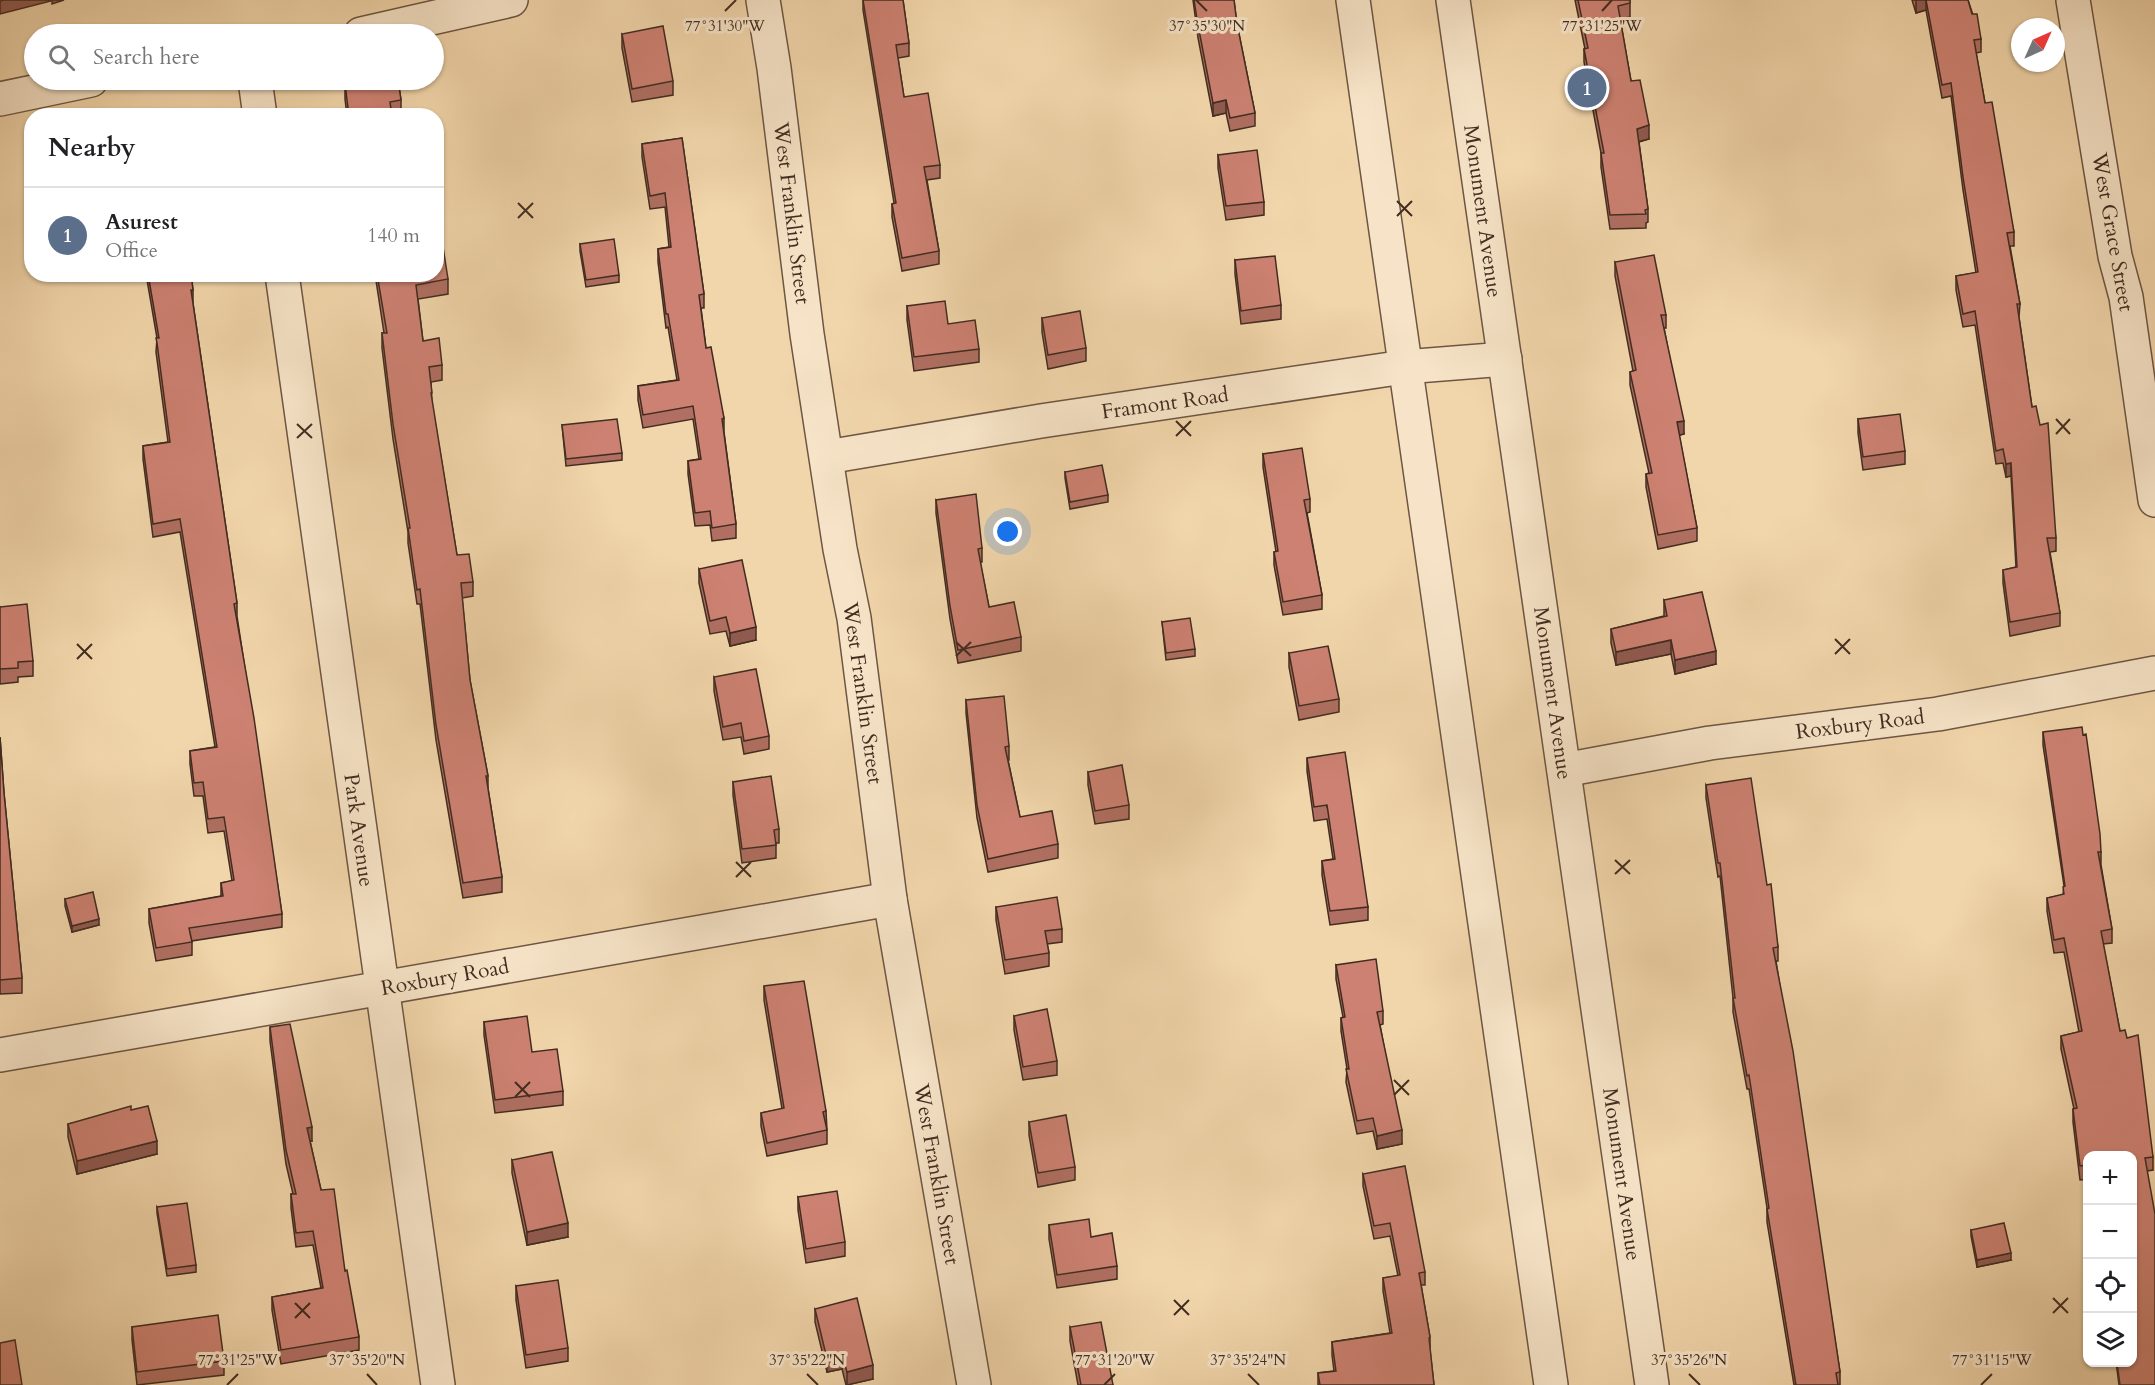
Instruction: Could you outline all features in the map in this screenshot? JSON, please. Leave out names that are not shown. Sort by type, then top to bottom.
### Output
[{"type":"street","points":[[405,24],[511,0]]},
{"type":"street","name":"West Franklin Street","points":[[763,0],[774,68],[807,334],[840,549],[854,618],[890,900],[974,1385]]},
{"type":"street","points":[[1353,0],[1551,1385]]},
{"type":"street","name":"Monument Avenue","points":[[1453,0],[1652,1385]]},
{"type":"street","name":"West Grace Street","points":[[2073,0],[2115,256],[2126,297],[2155,500]]},
{"type":"street","points":[[0,99],[43,90]]},
{"type":"street","points":[[256,90],[259,108]]},
{"type":"street","name":"Park Avenue","points":[[283,282],[438,1385]]},
{"type":"street","name":"Framont Road","points":[[827,457],[1041,421],[1404,367],[1505,359]]},
{"type":"street","name":"Roxbury Road","points":[[1564,770],[1710,743],[1938,714],[2155,673]]},
{"type":"street","name":"Roxbury Road","points":[[0,1055],[890,900]]},
{"type":"building","points":[[863,0],[903,0],[909,43],[896,45],[904,97],[928,93],[940,165],[924,167],[939,251],[902,258],[892,204],[896,203]]},
{"type":"building","points":[[1194,0],[1234,0],[1255,113],[1230,118],[1226,100],[1213,103]]},
{"type":"building","points":[[1578,0],[1630,0],[1630,3],[1618,6],[1631,81],[1640,80],[1649,125],[1637,129],[1648,209],[1645,210],[1646,214],[1610,215],[1601,153],[1604,153],[1584,49],[1588,48]]},
{"type":"building","points":[[1926,0],[1968,0],[1972,14],[1977,14],[1981,39],[1974,40],[1985,103],[1992,102],[2014,232],[2007,233],[2020,304],[2017,304],[2032,407],[2036,406],[2040,425],[2048,423],[2056,538],[2047,538],[2060,613],[2010,622],[2003,570],[2017,567],[2011,463],[2006,464],[2003,449],[1996,451],[1975,311],[1963,314],[1956,276],[1978,272],[1951,83],[1942,85]]},
{"type":"building","points":[[663,26],[673,81],[632,89],[622,34]]},
{"type":"building","points":[[346,90],[400,90],[401,100],[390,102],[391,108],[348,108]]},
{"type":"building","points":[[682,138],[704,294],[699,295],[706,348],[711,347],[724,418],[722,419],[736,524],[712,528],[710,511],[695,513],[688,461],[701,459],[693,406],[643,415],[638,386],[679,380],[668,314],[666,314],[658,249],[671,247],[665,193],[650,196],[642,144]]},
{"type":"building","points":[[1257,150],[1264,202],[1226,206],[1218,155]]},
{"type":"building","points":[[614,239],[619,275],[586,280],[580,244]]},
{"type":"building","points":[[444,254],[448,279],[444,280]]},
{"type":"building","points":[[1654,255],[1666,315],[1661,315],[1684,421],[1677,422],[1697,528],[1658,535],[1646,474],[1652,473],[1630,372],[1636,370],[1615,262]]},
{"type":"building","points":[[1275,256],[1281,305],[1241,311],[1235,260]]},
{"type":"building","points":[[149,282],[192,282],[193,290],[191,290],[237,603],[234,604],[254,718],[282,914],[189,928],[192,942],[156,948],[149,909],[223,896],[221,883],[234,880],[224,817],[208,819],[203,782],[194,783],[190,751],[217,747],[180,519],[153,524],[143,446],[170,442],[156,338],[159,338]]},
{"type":"building","points":[[378,282],[432,282],[416,285],[423,341],[439,338],[442,365],[429,367],[431,393],[457,555],[469,554],[473,582],[461,583],[470,680],[488,776],[486,776],[502,877],[463,883],[436,725],[420,589],[417,590],[408,528],[410,528],[393,424],[382,333],[387,333]]},
{"type":"building","points":[[945,301],[948,324],[975,320],[979,349],[914,357],[907,306]]},
{"type":"building","points":[[1080,311],[1086,348],[1048,355],[1042,318]]},
{"type":"building","points":[[1900,414],[1905,451],[1863,457],[1858,419]]},
{"type":"building","points":[[617,419],[622,453],[566,459],[562,425]]},
{"type":"building","points":[[1302,448],[1310,499],[1304,500],[1322,595],[1283,602],[1274,552],[1278,551],[1263,454]]},
{"type":"building","points":[[1102,465],[1108,495],[1070,502],[1065,472]]},
{"type":"building","points":[[976,494],[982,548],[978,549],[989,607],[1014,602],[1021,637],[958,650],[936,500]]},
{"type":"building","points":[[742,560],[756,627],[730,633],[726,617],[710,621],[699,569]]},
{"type":"building","points":[[1702,592],[1716,651],[1675,660],[1671,640],[1616,652],[1611,629],[1667,616],[1664,600]]},
{"type":"building","points":[[27,604],[33,661],[18,662],[18,668],[0,669],[0,607]]},
{"type":"building","points":[[1190,618],[1195,649],[1166,653],[1162,622]]},
{"type":"building","points":[[1328,646],[1339,699],[1299,706],[1289,653]]},
{"type":"building","points":[[756,669],[769,736],[744,741],[741,723],[723,727],[714,677]]},
{"type":"building","points":[[1004,696],[1009,746],[1005,747],[1020,817],[1052,811],[1058,844],[988,859],[977,805],[966,700]]},
{"type":"building","points":[[2082,727],[2083,735],[2086,734],[2100,834],[2101,852],[2098,852],[2112,929],[2101,931],[2120,1031],[2125,1030],[2127,1038],[2138,1035],[2153,1157],[2145,1158],[2155,1214],[2155,1385],[2120,1385],[2118,1367],[2137,1367],[2137,1151],[2083,1151],[2083,1166],[2080,1166],[2073,1109],[2077,1108],[2061,1036],[2082,1031],[2064,938],[2054,940],[2047,898],[2064,894],[2063,887],[2065,886],[2043,732]]},
{"type":"building","points":[[0,737],[22,978],[0,980]]},
{"type":"building","points":[[1345,752],[1368,907],[1330,911],[1322,861],[1335,859],[1327,805],[1314,807],[1307,758]]},
{"type":"building","points":[[1122,765],[1129,805],[1095,811],[1088,772]]},
{"type":"building","points":[[771,776],[779,829],[774,830],[776,845],[742,849],[733,782]]},
{"type":"building","points":[[1751,778],[1767,885],[1771,884],[1778,947],[1773,948],[1793,1051],[1840,1372],[1836,1373],[1838,1385],[1796,1385],[1767,1209],[1769,1208],[1749,1075],[1747,1076],[1733,998],[1735,998],[1720,863],[1718,863],[1706,785]]},
{"type":"building","points":[[93,892],[99,919],[72,926],[65,899]]},
{"type":"building","points":[[1057,897],[1062,929],[1045,931],[1049,953],[1005,960],[996,907]]},
{"type":"building","points":[[1376,959],[1383,1011],[1377,1012],[1402,1130],[1377,1136],[1373,1118],[1357,1121],[1346,1069],[1349,1069],[1341,1018],[1345,1017],[1336,965]]},
{"type":"building","points":[[804,981],[826,1111],[823,1112],[827,1130],[767,1143],[761,1113],[784,1108],[764,986]]},
{"type":"building","points":[[1047,1009],[1057,1061],[1023,1067],[1014,1016]]},
{"type":"building","points":[[527,1016],[532,1052],[557,1049],[563,1091],[495,1100],[484,1022]]},
{"type":"building","points":[[290,1024],[312,1127],[307,1128],[321,1190],[334,1189],[345,1271],[347,1270],[359,1337],[281,1350],[272,1297],[323,1288],[313,1231],[296,1233],[291,1194],[296,1194],[286,1150],[270,1027]]},
{"type":"building","points":[[131,1106],[131,1110],[148,1106],[157,1141],[77,1161],[68,1124]]},
{"type":"building","points":[[1066,1115],[1075,1167],[1038,1173],[1029,1122]]},
{"type":"building","points":[[552,1152],[568,1223],[527,1232],[512,1160]]},
{"type":"building","points":[[1405,1166],[1425,1272],[1419,1273],[1430,1337],[1434,1385],[1320,1385],[1318,1373],[1336,1371],[1332,1342],[1392,1333],[1383,1278],[1400,1275],[1390,1223],[1374,1226],[1363,1174]]},
{"type":"building","points":[[837,1191],[845,1242],[806,1249],[798,1197]]},
{"type":"building","points":[[187,1203],[196,1265],[167,1269],[157,1207]]},
{"type":"building","points":[[1089,1219],[1091,1237],[1112,1233],[1117,1266],[1057,1275],[1049,1225]]},
{"type":"building","points":[[2004,1223],[2011,1253],[1977,1260],[1971,1230]]},
{"type":"building","points":[[558,1280],[568,1348],[526,1355],[516,1286]]},
{"type":"building","points":[[857,1298],[873,1365],[847,1372],[842,1355],[827,1359],[815,1309]]},
{"type":"building","points":[[218,1315],[224,1361],[137,1372],[132,1327]]},
{"type":"building","points":[[1101,1322],[1113,1385],[1081,1385],[1070,1327]]},
{"type":"building","points":[[15,1340],[22,1385],[0,1385],[0,1343]]},
{"type":"place","name":"Asurest","points":[[1587,88]]}]
